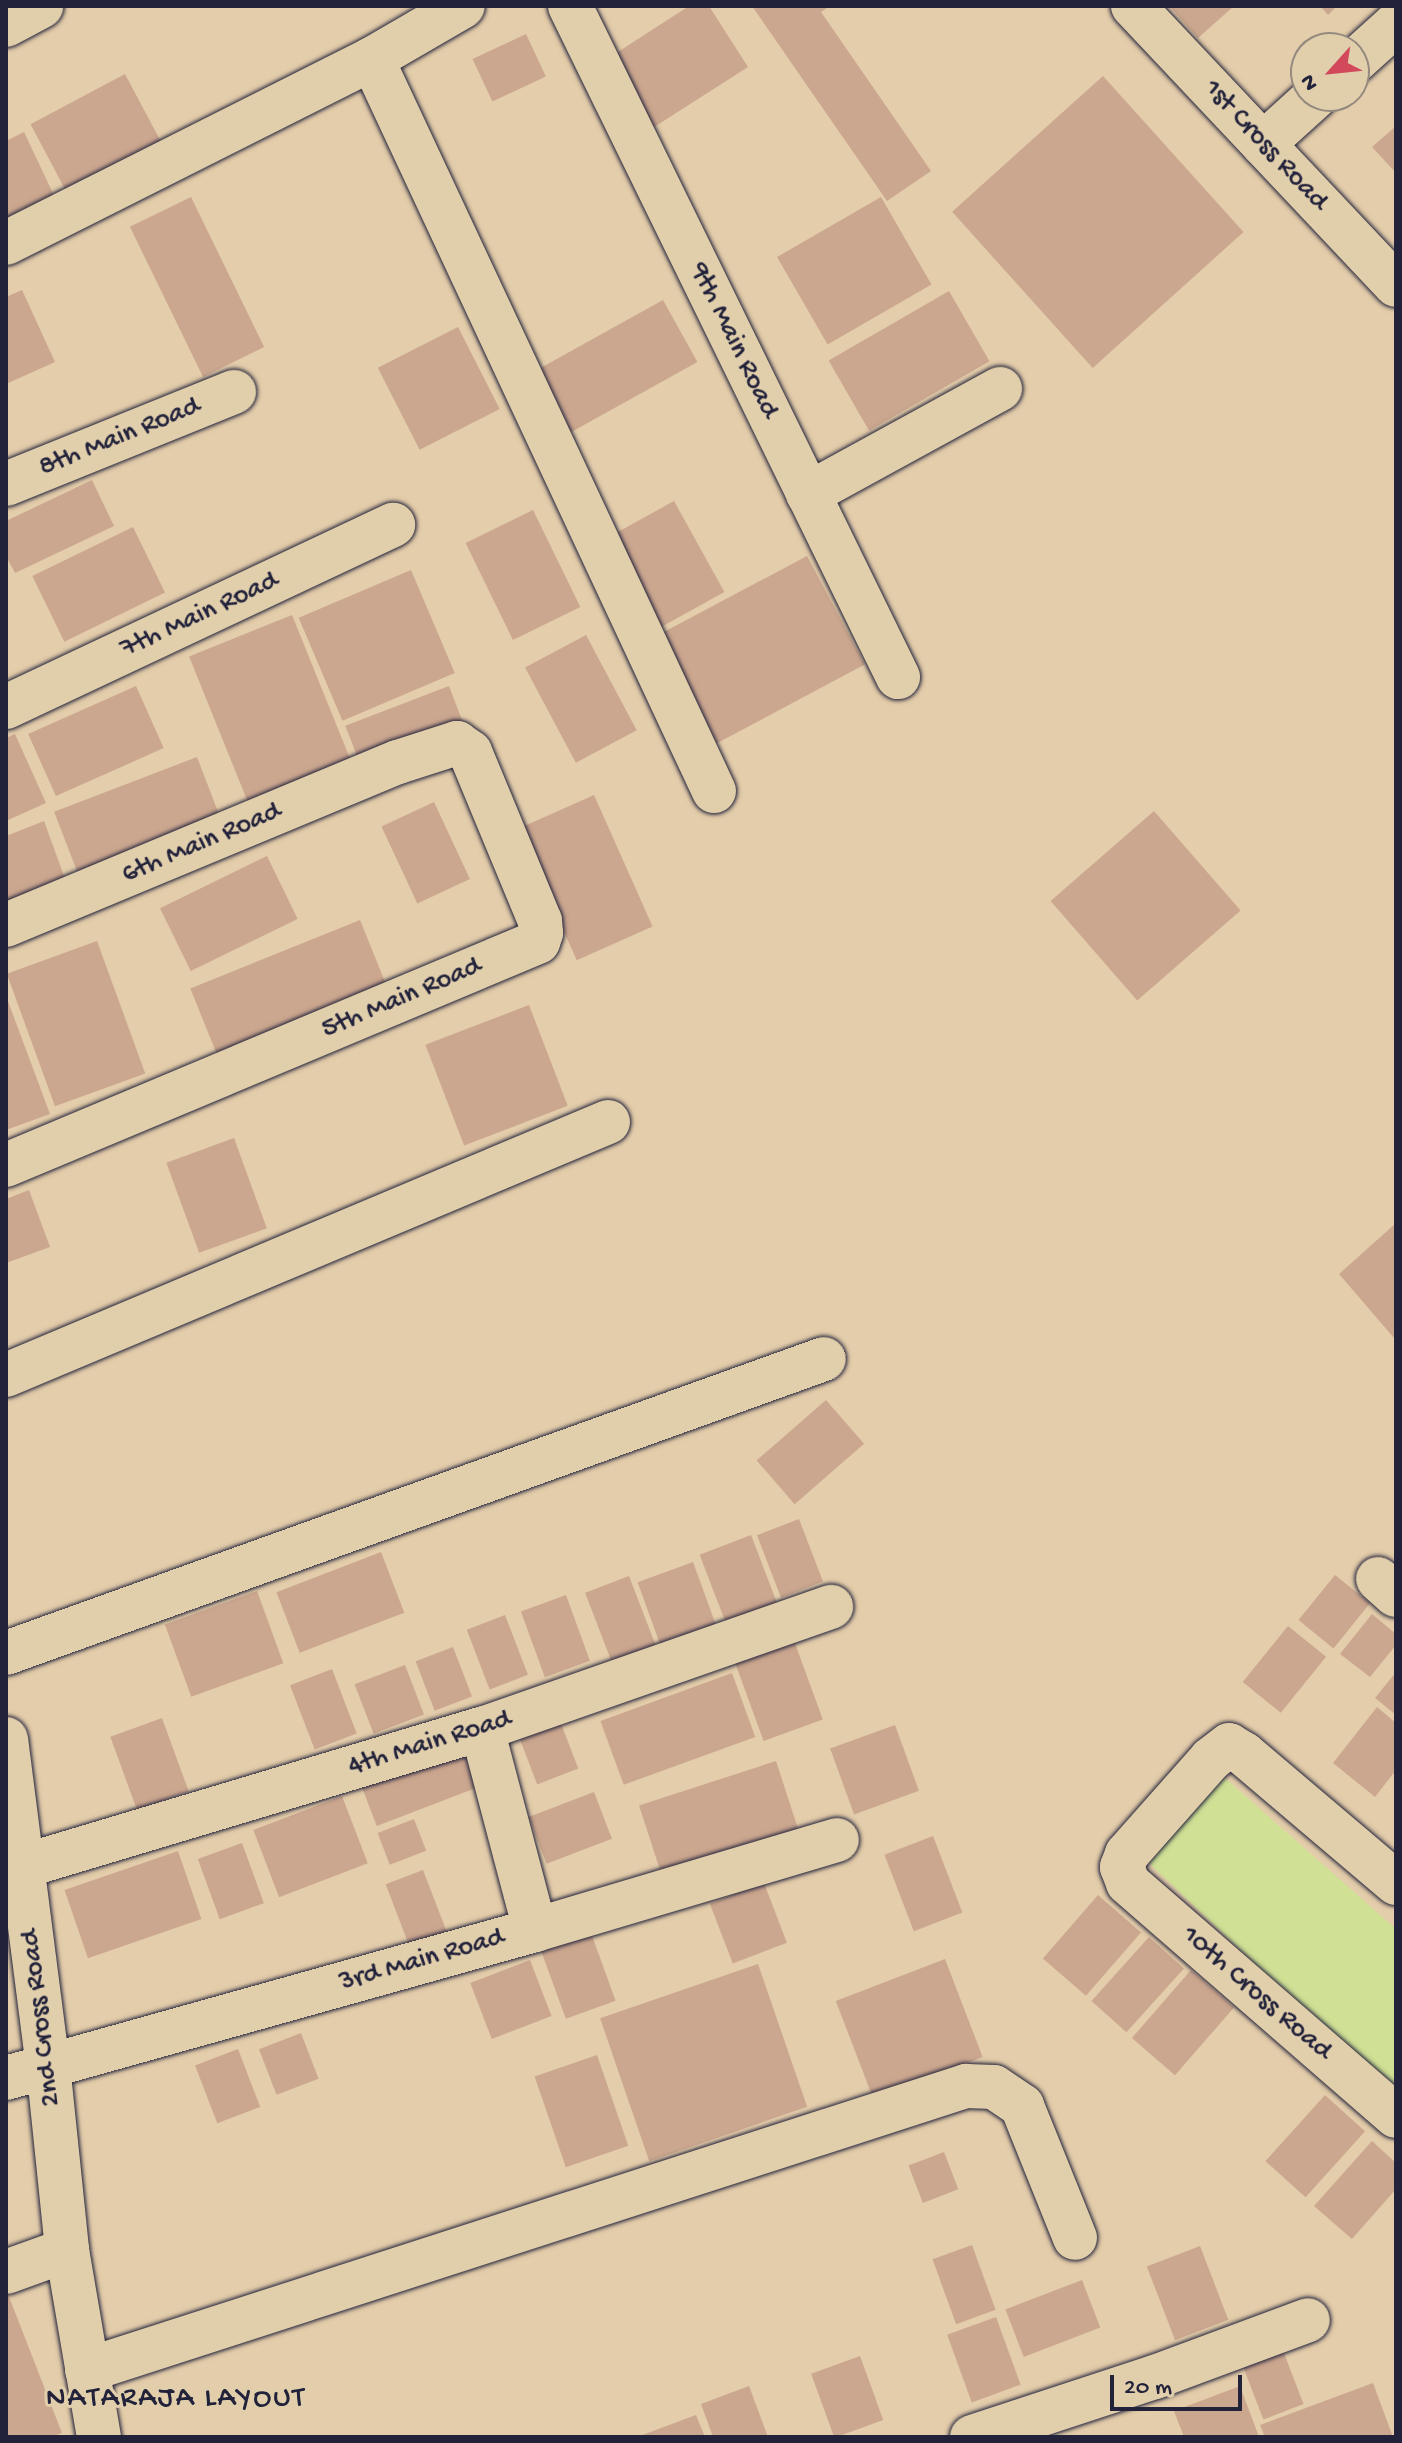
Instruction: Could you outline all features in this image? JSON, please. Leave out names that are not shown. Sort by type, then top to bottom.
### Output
[{"type":"street","points":[[6,25],[41,6]]},
{"type":"street","points":[[6,243],[372,59],[463,6]]},
{"type":"street","name":"9th Main Road","points":[[570,6],[898,677]]},
{"type":"street","name":"1st Cross Road","points":[[1133,6],[1396,285]]},
{"type":"street","points":[[1370,48],[1396,24]]},
{"type":"street","points":[[372,59],[714,791]]},
{"type":"street","points":[[1263,144],[1298,112]]},
{"type":"street","points":[[808,494],[1000,389]]},
{"type":"street","name":"8th Main Road","points":[[6,484],[234,392]]},
{"type":"street","name":"7th Main Road","points":[[6,707],[393,525]]},
{"type":"street","name":"5th Main Road","points":[[6,1165],[538,942],[540,921],[470,752],[457,743],[398,762]]},
{"type":"street","name":"6th Main Road","points":[[6,925],[398,762]]},
{"type":"street","points":[[6,1375],[608,1122]]},
{"type":"street","points":[[6,1653],[824,1359]]},
{"type":"street","name":"4th Main Road","points":[[24,1866],[482,1729],[831,1607]]},
{"type":"street","points":[[482,1729],[535,1930]]},
{"type":"street","name":"2nd Cross Road","points":[[6,1739],[48,2065],[67,2250],[99,2437]]},
{"type":"street","name":"10th Cross Road","points":[[1396,1883],[1244,1754],[1229,1745],[1211,1759],[1127,1854],[1122,1867],[1128,1883],[1396,2116]]},
{"type":"street","name":"3rd Main Road","points":[[6,2078],[535,1930],[837,1840]]},
{"type":"street","points":[[87,2370],[966,2086],[994,2087],[1022,2106],[1075,2238]]},
{"type":"street","points":[[6,2272],[67,2250]]},
{"type":"street","points":[[972,2437],[1155,2377],[1308,2320]]},
{"type":"green space","points":[[1224,1777],[1396,1929],[1396,2098],[1149,1863]]},
{"type":"building","points":[[689,6],[709,6],[748,67],[648,131],[604,61]]},
{"type":"building","points":[[752,6],[830,6],[821,12],[931,171],[887,201]]},
{"type":"building","points":[[1169,6],[1234,6],[1198,38]]},
{"type":"building","points":[[1320,6],[1337,6],[1328,15]]},
{"type":"building","points":[[526,34],[546,77],[492,102],[473,59]]},
{"type":"building","points":[[125,74],[164,148],[70,198],[31,124]]},
{"type":"building","points":[[1103,76],[1244,232],[1093,368],[952,212]]},
{"type":"building","points":[[1396,126],[1396,173],[1372,147]]},
{"type":"building","points":[[24,132],[58,204],[6,229],[6,141]]},
{"type":"building","points":[[191,197],[264,347],[203,377],[130,227]]},
{"type":"building","points":[[881,197],[932,284],[828,344],[777,257]]},
{"type":"building","points":[[22,290],[55,362],[6,384],[6,297]]},
{"type":"building","points":[[949,291],[990,361],[869,431],[829,361]]},
{"type":"building","points":[[663,300],[697,362],[562,437],[527,375]]},
{"type":"building","points":[[458,327],[500,409],[420,450],[378,368]]},
{"type":"building","points":[[92,480],[114,526],[15,573],[6,556],[6,521]]},
{"type":"building","points":[[674,501],[724,592],[657,629],[607,538]]},
{"type":"building","points":[[533,510],[580,607],[513,640],[466,543]]},
{"type":"building","points":[[133,527],[165,593],[64,642],[32,576]]},
{"type":"building","points":[[807,556],[865,665],[716,743],[659,635]]},
{"type":"building","points":[[411,570],[455,673],[342,721],[299,618]]},
{"type":"building","points":[[292,615],[354,768],[251,810],[189,657]]},
{"type":"building","points":[[586,635],[637,730],[576,763],[525,667]]},
{"type":"building","points":[[136,686],[164,748],[56,796],[28,734]]},
{"type":"building","points":[[449,686],[467,732],[363,772],[345,726]]},
{"type":"building","points":[[15,734],[46,803],[6,821],[6,738]]},
{"type":"building","points":[[197,757],[221,820],[79,875],[54,812]]},
{"type":"building","points":[[594,795],[653,927],[577,960],[518,829]]},
{"type":"building","points":[[434,802],[470,879],[417,904],[381,827]]},
{"type":"building","points":[[1154,811],[1241,911],[1137,1001],[1051,901]]},
{"type":"building","points":[[44,821],[68,887],[6,909],[6,836]]},
{"type":"building","points":[[267,856],[298,919],[191,971],[160,908]]},
{"type":"building","points":[[360,920],[389,992],[220,1061],[190,989]]},
{"type":"building","points":[[97,941],[145,1073],[55,1106],[7,974]]},
{"type":"building","points":[[6,996],[50,1114],[6,1130]]},
{"type":"building","points":[[529,1005],[568,1106],[464,1146],[425,1045]]},
{"type":"building","points":[[234,1138],[267,1228],[199,1253],[166,1163]]},
{"type":"building","points":[[29,1190],[50,1247],[6,1263],[6,1199]]},
{"type":"building","points":[[1396,1223],[1396,1337],[1394,1338],[1339,1274]]},
{"type":"building","points":[[826,1400],[864,1444],[795,1504],[757,1460]]},
{"type":"building","points":[[799,1519],[823,1582],[781,1598],[757,1535]]},
{"type":"building","points":[[751,1535],[778,1606],[727,1626],[700,1555]]},
{"type":"building","points":[[381,1552],[404,1613],[300,1653],[276,1592]]},
{"type":"building","points":[[693,1562],[716,1624],[660,1644],[638,1582]]},
{"type":"building","points":[[1335,1575],[1370,1603],[1333,1648],[1298,1620]]},
{"type":"building","points":[[629,1576],[656,1647],[612,1664],[585,1593]]},
{"type":"building","points":[[257,1591],[283,1663],[191,1697],[165,1625]]},
{"type":"building","points":[[566,1595],[590,1661],[545,1677],[521,1611]]},
{"type":"building","points":[[1372,1614],[1396,1634],[1396,1645],[1370,1677],[1340,1654]]},
{"type":"building","points":[[505,1615],[528,1675],[490,1689],[467,1630]]},
{"type":"building","points":[[1288,1626],[1326,1657],[1281,1713],[1243,1682]]},
{"type":"building","points":[[792,1635],[823,1720],[764,1741],[733,1657]]},
{"type":"building","points":[[453,1647],[472,1696],[435,1711],[416,1661]]},
{"type":"building","points":[[405,1665],[424,1714],[374,1734],[355,1684]]},
{"type":"building","points":[[332,1669],[357,1733],[315,1750],[290,1685]]},
{"type":"building","points":[[1396,1672],[1396,1715],[1375,1698]]},
{"type":"building","points":[[732,1673],[755,1737],[624,1785],[600,1721]]},
{"type":"building","points":[[1377,1707],[1396,1723],[1396,1770],[1375,1797],[1333,1763]]},
{"type":"building","points":[[162,1718],[189,1791],[137,1810],[110,1737]]},
{"type":"building","points":[[560,1721],[578,1769],[537,1784],[519,1737]]},
{"type":"building","points":[[895,1725],[919,1791],[854,1814],[830,1749]]},
{"type":"building","points":[[465,1746],[480,1786],[377,1826],[361,1786]]},
{"type":"building","points":[[776,1761],[798,1829],[661,1873],[639,1805]]},
{"type":"building","points":[[594,1792],[612,1839],[547,1864],[529,1817]]},
{"type":"building","points":[[342,1796],[368,1863],[279,1897],[253,1830]]},
{"type":"building","points":[[414,1819],[426,1851],[390,1865],[378,1833]]},
{"type":"building","points":[[933,1836],[962,1913],[914,1931],[884,1855]]},
{"type":"building","points":[[242,1843],[264,1903],[220,1919],[198,1859]]},
{"type":"building","points":[[178,1851],[201,1919],[88,1958],[65,1890]]},
{"type":"building","points":[[423,1870],[447,1933],[410,1947],[386,1884]]},
{"type":"building","points":[[764,1883],[787,1943],[733,1964],[710,1904]]},
{"type":"building","points":[[1098,1895],[1141,1932],[1086,1996],[1043,1958]]},
{"type":"building","points":[[591,1933],[616,2001],[566,2019],[541,1951]]},
{"type":"building","points":[[1149,1937],[1184,1968],[1126,2032],[1091,2001]]},
{"type":"building","points":[[945,1959],[983,2057],[873,2099],[836,2001]]},
{"type":"building","points":[[530,1960],[552,2016],[492,2039],[470,1983]]},
{"type":"building","points":[[758,1964],[807,2107],[649,2161],[600,2018]]},
{"type":"building","points":[[1191,1970],[1234,2007],[1175,2075],[1132,2038]]},
{"type":"building","points":[[301,2033],[319,2079],[277,2095],[259,2049]]},
{"type":"building","points":[[238,2049],[260,2107],[217,2123],[195,2065]]},
{"type":"building","points":[[597,2055],[628,2146],[566,2167],[535,2076]]},
{"type":"building","points":[[1325,2095],[1365,2131],[1306,2197],[1265,2161]]},
{"type":"building","points":[[1372,2141],[1396,2163],[1396,2189],[1352,2239],[1314,2206]]},
{"type":"building","points":[[944,2152],[958,2189],[923,2203],[909,2166]]},
{"type":"building","points":[[972,2245],[996,2310],[956,2324],[933,2259]]},
{"type":"building","points":[[1200,2246],[1228,2320],[1175,2340],[1147,2266]]},
{"type":"building","points":[[1082,2280],[1100,2328],[1024,2357],[1005,2309]]},
{"type":"building","points":[[6,2289],[62,2433],[51,2437],[6,2437]]},
{"type":"building","points":[[996,2317],[1021,2385],[972,2402],[947,2335]]},
{"type":"building","points":[[1277,2335],[1304,2404],[1263,2419],[1237,2350]]},
{"type":"building","points":[[860,2356],[883,2420],[834,2437],[811,2374]]},
{"type":"building","points":[[1373,2383],[1393,2437],[1265,2437],[1260,2425]]},
{"type":"building","points":[[749,2386],[768,2437],[713,2437],[701,2404]]},
{"type":"building","points":[[1240,2386],[1259,2437],[1184,2437],[1174,2411]]},
{"type":"building","points":[[696,2415],[705,2437],[637,2437]]},
{"type":"district","name":"NATARAJA LAYOUT","points":[[176,2400]]}]
